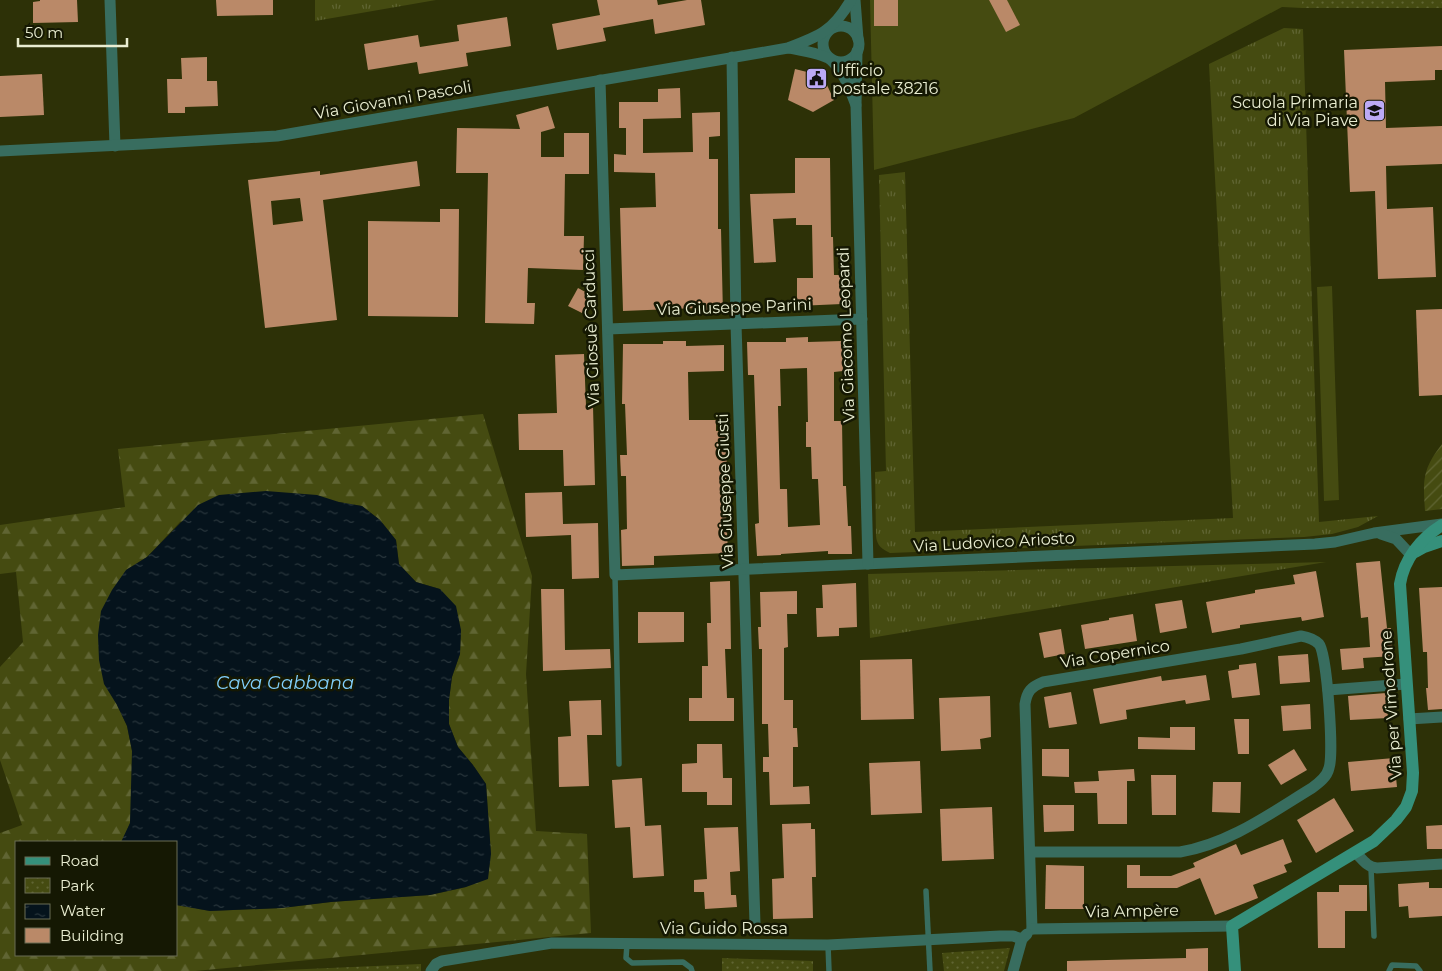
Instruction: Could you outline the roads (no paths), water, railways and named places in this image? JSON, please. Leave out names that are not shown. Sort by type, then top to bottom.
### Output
[{"type":"street","points":[[110,0],[115,146]]},
{"type":"street","points":[[828,31],[851,0]]},
{"type":"street","name":"Via Giacomo Leopardi","points":[[856,0],[859,45],[857,51],[856,105],[868,564]]},
{"type":"street","points":[[828,31],[833,27],[846,26],[858,38]]},
{"type":"street","name":"Via Giovanni Pascoli","points":[[0,151],[277,136],[788,48],[828,31]]},
{"type":"street","name":"Via Giacomo Leopardi","points":[[828,31],[824,36],[823,48],[825,54],[842,73],[856,105]]},
{"type":"street","name":"Via Giovanni Pascoli","points":[[788,48],[803,50],[830,59]]},
{"type":"street","points":[[830,59],[842,62],[853,57],[857,51]]},
{"type":"street","name":"Via Giuseppe Giusti","points":[[732,58],[736,324],[755,924]]},
{"type":"street","name":"Via Giosuè Carducci","points":[[600,80],[615,575]]},
{"type":"street","name":"Via Giuseppe Parini","points":[[608,329],[862,319]]},
{"type":"street","name":"Via Ludovico Ariosto","points":[[615,575],[1315,544],[1335,542],[1374,533],[1442,525]]},
{"type":"street","name":"Via per Vimodrone","points":[[1232,926],[1374,841],[1386,831],[1403,811],[1408,801],[1414,778],[1406,684],[1401,575],[1411,555],[1424,538],[1442,525]]},
{"type":"street","points":[[1374,533],[1391,536],[1411,555],[1424,547],[1442,541]]},
{"type":"street","name":"Via Copernico","points":[[1030,852],[1180,852],[1192,850],[1234,835],[1312,788],[1321,781],[1329,770],[1332,758],[1328,690],[1324,656],[1320,644],[1310,638],[1301,636],[1242,649],[1043,682],[1034,686],[1027,693],[1025,704],[1032,929]]},
{"type":"street","points":[[1328,690],[1406,684]]},
{"type":"street","points":[[1409,718],[1442,717]]},
{"type":"street","points":[[1356,853],[1371,868],[1442,864]]},
{"type":"street","points":[[1232,926],[1235,971]]},
{"type":"street","name":"Via Ampère","points":[[1032,929],[1232,926]]},
{"type":"street","points":[[1013,971],[1022,939],[1032,929]]},
{"type":"street","name":"Via Guido Rossa","points":[[431,971],[436,964],[442,961],[552,943],[828,945],[1000,936],[1013,936],[1022,939]]},
{"type":"lane","points":[[615,575],[619,764]]},
{"type":"lane","points":[[1371,868],[1374,936]]},
{"type":"lane","points":[[926,891],[930,971]]},
{"type":"lane","points":[[627,944],[626,958],[632,963],[683,962],[692,971]]},
{"type":"lane","points":[[828,945],[829,971]]},
{"type":"lane","points":[[1389,971],[1392,965],[1416,966],[1420,971]]},
{"type":"water","name":"Cava Gabbana","points":[[266,491],[317,495],[339,502],[362,506],[380,520],[396,540],[399,564],[416,582],[440,589],[456,606],[461,630],[460,654],[452,677],[449,700],[449,724],[458,747],[486,784],[491,854],[488,879],[466,887],[430,895],[331,902],[282,908],[210,911],[178,905],[178,841],[121,841],[130,823],[132,751],[127,726],[104,684],[99,660],[98,635],[101,611],[112,590],[126,570],[147,557],[198,505],[219,495]]},
{"type":"place","name":"Ufficio postale 38216","points":[[816,79]]},
{"type":"place","name":"Scuola Primaria di Via Piave","points":[[1374,111]]}]
